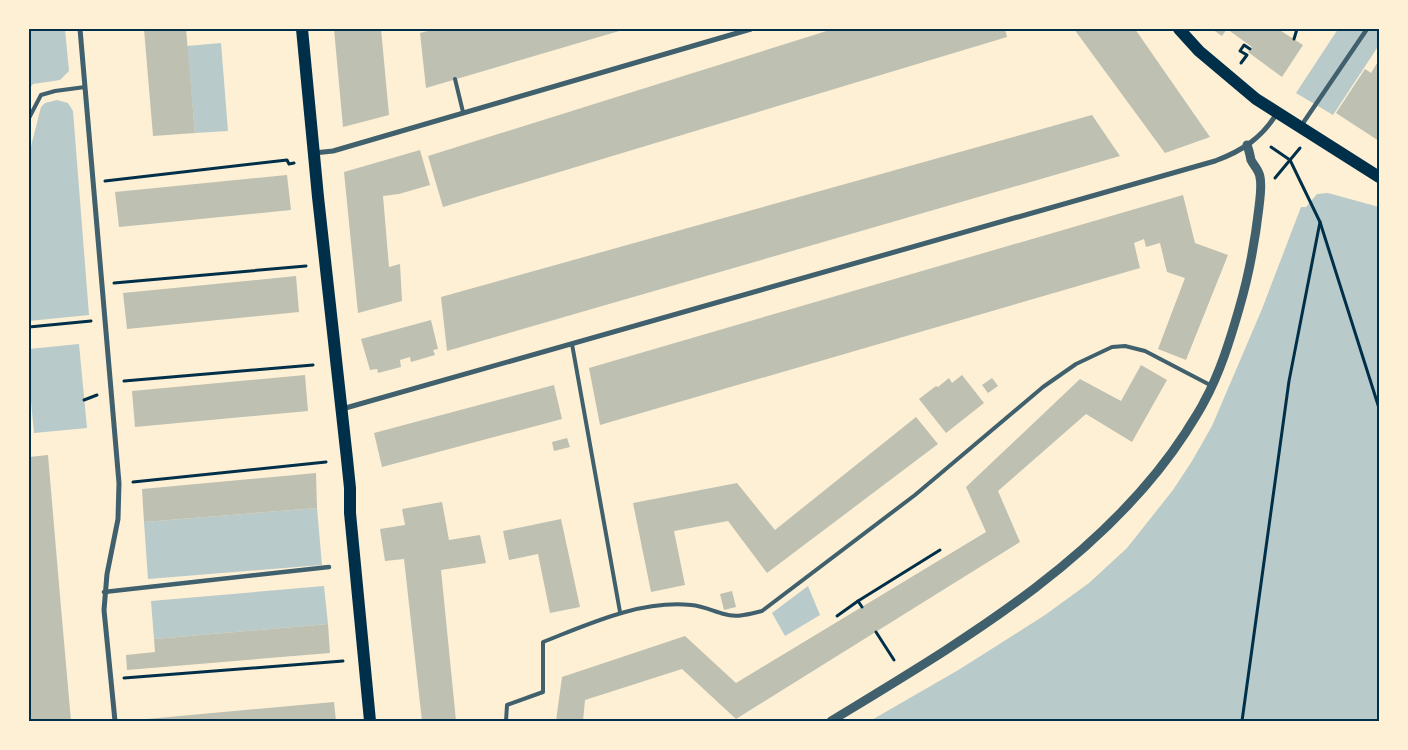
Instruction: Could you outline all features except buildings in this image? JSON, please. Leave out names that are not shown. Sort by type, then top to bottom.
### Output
[{"type":"main road","points":[[302,29],[313,153],[349,479],[350,513],[370,721]]},
{"type":"main road","points":[[1179,29],[1199,51],[1256,100],[1379,177]]},
{"type":"street","points":[[80,29],[119,483],[118,519],[104,592],[104,610],[115,721]]},
{"type":"street","points":[[313,153],[333,151],[751,29]]},
{"type":"street","points":[[1300,128],[1367,29]]},
{"type":"street","points":[[341,409],[1215,161],[1234,154],[1247,145],[1267,129],[1277,113]]},
{"type":"street","points":[[832,721],[970,634],[1048,578],[1113,521],[1154,476],[1176,447],[1204,403],[1212,386],[1234,327],[1248,275],[1256,239],[1262,187],[1260,174],[1252,161],[1247,145]]},
{"type":"street","points":[[104,592],[329,567]]},
{"type":"lane","points":[[455,79],[463,112]]},
{"type":"lane","points":[[29,118],[41,95],[86,87]]},
{"type":"lane","points":[[572,344],[620,612]]},
{"type":"lane","points":[[506,721],[507,705],[543,692],[543,642],[620,612],[665,606],[691,605],[709,608],[725,615],[743,616],[762,610],[916,494],[1042,387],[1076,364],[1112,347],[1125,346],[1145,351],[1212,386]]},
{"type":"path","points":[[1294,39],[1297,29]]},
{"type":"path","points":[[1240,66],[1247,55],[1240,51],[1244,45],[1250,49]]},
{"type":"path","points":[[1271,147],[1290,160],[1320,222],[1379,408]]},
{"type":"path","points":[[1272,181],[1298,150]]},
{"type":"path","points":[[93,182],[287,160],[289,164],[294,163]]},
{"type":"path","points":[[1242,721],[1289,381],[1320,222]]},
{"type":"path","points":[[133,282],[306,266]]},
{"type":"path","points":[[29,327],[104,319]]},
{"type":"path","points":[[110,382],[313,365]]},
{"type":"path","points":[[84,400],[100,395]]},
{"type":"path","points":[[119,483],[326,462]]},
{"type":"path","points":[[837,616],[940,550]]},
{"type":"path","points":[[858,601],[862,608]]},
{"type":"path","points":[[876,632],[894,660]]},
{"type":"path","points":[[111,679],[343,661]]},
{"type":"shaded area","points":[[29,29],[65,29],[69,71],[60,80],[33,84],[29,89]]},
{"type":"shaded area","points":[[1338,29],[1379,29],[1379,45],[1333,115],[1296,93]]},
{"type":"shaded area","points":[[221,43],[228,131],[195,133],[187,46]]},
{"type":"shaded area","points":[[57,100],[68,103],[73,111],[89,315],[29,321],[29,154],[41,107],[45,103]]},
{"type":"shaded area","points":[[1328,193],[1379,207],[1379,721],[870,721],[960,669],[1045,615],[1089,583],[1127,548],[1173,490],[1212,426],[1262,309],[1301,207],[1306,207],[1317,194]]},
{"type":"shaded area","points":[[79,344],[87,428],[34,433],[29,381],[29,349]]},
{"type":"shaded area","points":[[317,508],[322,565],[148,579],[144,522]]},
{"type":"shaded area","points":[[324,586],[328,624],[154,639],[151,601]]},
{"type":"shaded area","points":[[808,586],[820,615],[785,636],[772,613]]}]
